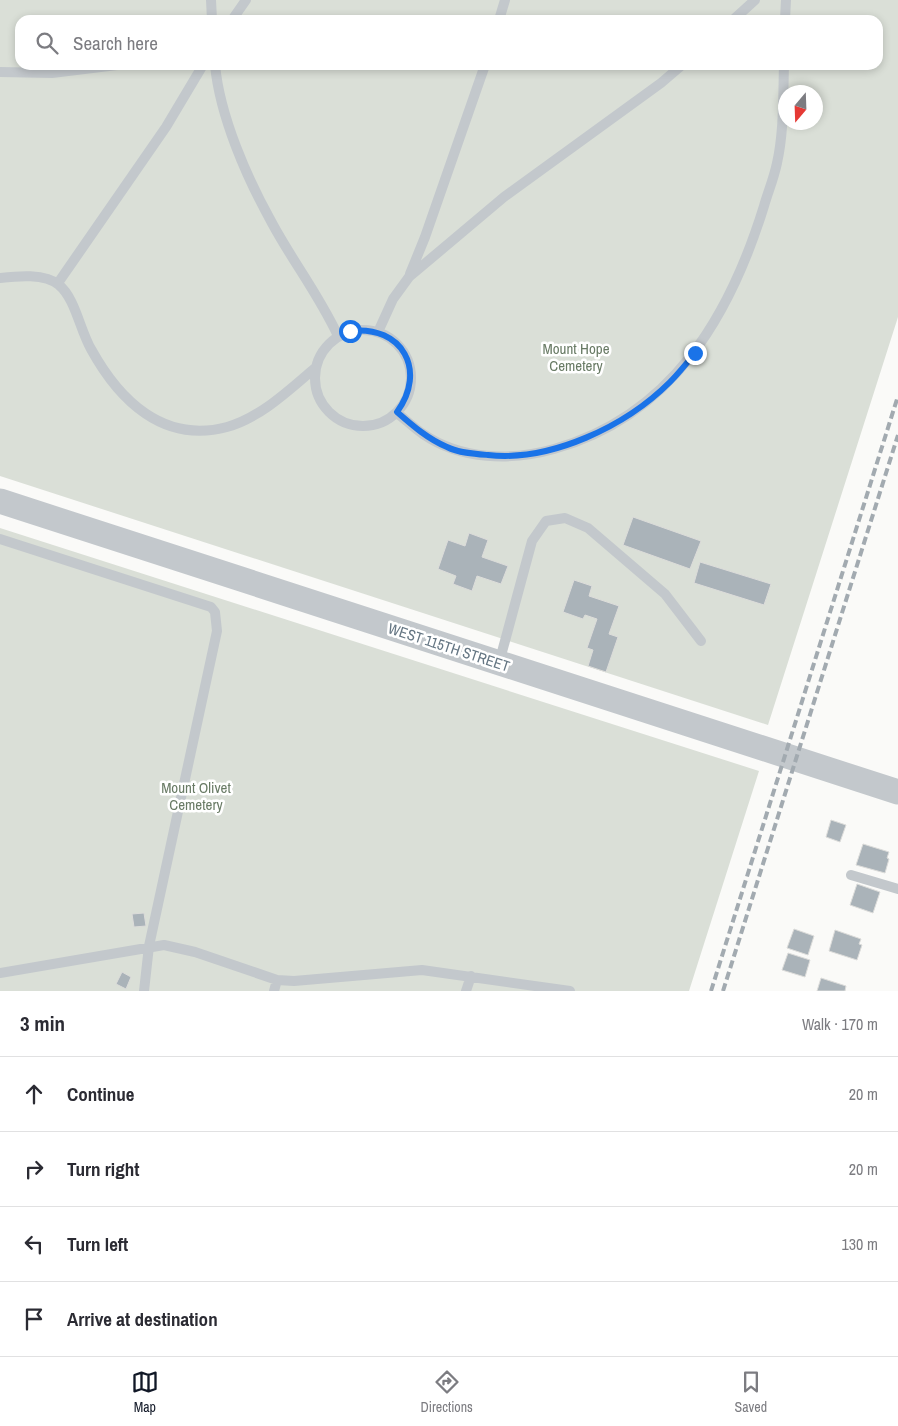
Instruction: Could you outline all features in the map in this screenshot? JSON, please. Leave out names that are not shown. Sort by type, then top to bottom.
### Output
[{"type":"street","name":"WEST 115TH STREET","points":[[0,501],[898,792]]},
{"type":"lane","points":[[211,0],[212,15]]},
{"type":"lane","points":[[236,15],[246,0]]},
{"type":"lane","points":[[500,15],[505,0]]},
{"type":"lane","points":[[738,15],[755,0]]},
{"type":"lane","points":[[786,0],[786,15]]},
{"type":"lane","points":[[0,72],[52,73],[76,70]]},
{"type":"lane","points":[[58,283],[166,127],[200,70]]},
{"type":"lane","points":[[216,70],[232,130],[249,177],[272,224],[323,304],[338,336]]},
{"type":"lane","points":[[378,332],[393,299],[409,277],[426,237],[483,70]]},
{"type":"lane","points":[[409,277],[504,197],[676,70]]},
{"type":"lane","points":[[397,412],[423,434],[448,448],[509,458],[537,454],[568,446],[608,427],[669,383],[695,353],[717,319],[752,246],[777,162],[784,70]]},
{"type":"lane","points":[[0,278],[37,277],[58,283],[68,295],[88,345],[116,389],[134,406],[156,421],[178,429],[202,430],[227,427],[248,418],[273,402],[315,368]]},
{"type":"lane","points":[[364,329],[378,332],[393,339],[404,352],[410,367],[412,383],[407,399],[397,412],[385,422],[370,426],[354,426],[340,421],[327,411],[318,398],[314,384],[315,368],[319,355],[338,336],[350,331],[364,329]]},
{"type":"lane","points":[[499,663],[532,541],[546,521],[565,518],[588,528],[665,594],[701,641]]},
{"type":"lane","points":[[0,539],[211,607],[215,612],[216,631],[149,946],[144,991]]},
{"type":"lane","points":[[851,875],[898,889]]},
{"type":"lane","points":[[0,973],[149,946],[178,947],[277,980],[294,981],[405,970],[443,971],[570,991]]},
{"type":"lane","points":[[466,991],[471,976]]},
{"type":"lane","points":[[274,991],[277,980]]},
{"type":"green space","name":"Mount Hope Cemetery","points":[[0,0],[898,0],[898,317],[768,725],[0,476]]},
{"type":"green space","name":"Mount Olivet Cemetery","points":[[0,528],[759,771],[689,991],[0,991]]},
{"type":"building","points":[[633,517],[701,541],[690,569],[623,545]]},
{"type":"building","points":[[469,533],[488,540],[482,557],[508,566],[501,584],[477,576],[472,591],[453,584],[456,576],[438,569],[448,540],[465,546]]},
{"type":"building","points":[[700,562],[771,584],[764,605],[694,583]]},
{"type":"building","points":[[574,580],[592,586],[589,596],[619,606],[609,634],[618,637],[606,672],[588,666],[593,650],[587,648],[597,619],[585,615],[583,619],[563,612]]},
{"type":"building","points":[[831,820],[846,825],[840,842],[826,837]]},
{"type":"building","points":[[863,844],[889,852],[885,873],[856,865]]},
{"type":"building","points":[[857,884],[880,892],[873,913],[850,905]]},
{"type":"building","points":[[144,913],[146,926],[134,927],[132,914]]},
{"type":"building","points":[[794,929],[814,936],[808,955],[787,948]]},
{"type":"building","points":[[835,930],[861,939],[859,944],[862,945],[857,960],[829,951]]},
{"type":"building","points":[[788,953],[810,960],[805,977],[782,970]]},
{"type":"building","points":[[122,972],[131,977],[126,989],[116,984]]},
{"type":"building","points":[[821,978],[846,986],[845,991],[817,991]]},
{"type":"railway","points":[[711,991],[898,396]]},
{"type":"railway","points":[[723,991],[898,435]]},
{"type":"route","points":[[350,331],[364,329],[378,332],[393,339],[404,352],[410,367],[412,383],[407,399],[397,412],[423,434],[448,448],[509,458],[537,454],[568,446],[608,427],[669,383],[695,353]]}]
